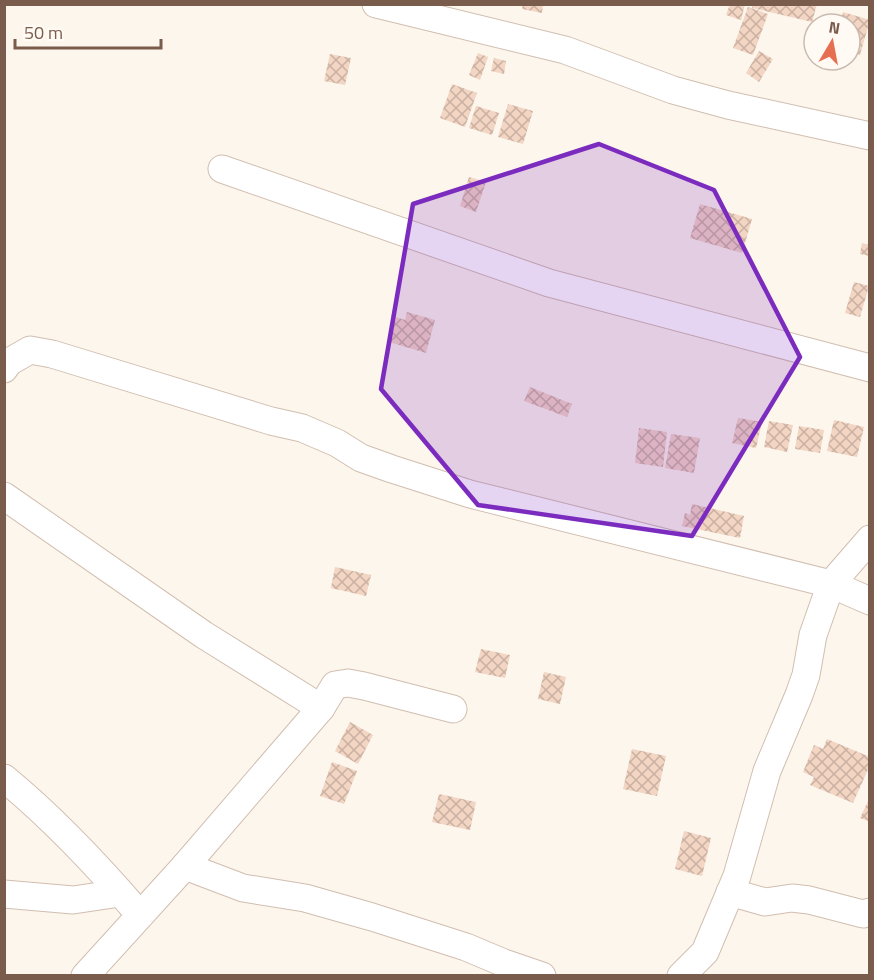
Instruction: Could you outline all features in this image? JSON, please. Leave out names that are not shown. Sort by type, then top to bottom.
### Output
[{"type":"street","points":[[375,4],[565,50],[673,90],[706,99],[870,136]]},
{"type":"street","points":[[222,169],[549,283],[870,368]]},
{"type":"street","points":[[4,369],[9,362],[30,350],[52,354],[271,421],[302,428],[337,443],[361,458],[470,494],[831,584],[870,601]]},
{"type":"street","points":[[4,496],[204,635],[321,708]]},
{"type":"street","points":[[681,975],[705,951],[737,876],[767,771],[803,685],[813,635],[831,584],[870,539]]},
{"type":"street","points":[[85,975],[185,866],[321,708],[335,685],[348,683],[364,686],[453,709]]},
{"type":"street","points":[[4,778],[25,795],[92,861],[140,915]]},
{"type":"street","points":[[185,866],[243,888],[305,898],[372,917],[466,947],[504,963],[542,975]]},
{"type":"street","points":[[730,892],[765,902],[792,898],[863,914],[870,912]]},
{"type":"street","points":[[4,894],[73,900],[120,893]]},
{"type":"highlighted area","points":[[599,144],[714,190],[800,357],[692,536],[478,505],[381,389],[413,204]]},
{"type":"building","points":[[523,4],[543,4],[542,13],[522,9]]},
{"type":"building","points":[[730,4],[745,4],[741,20],[726,15]]},
{"type":"building","points":[[752,4],[817,4],[815,12],[802,12],[802,20],[752,8]]},
{"type":"building","points":[[748,7],[768,14],[753,55],[733,48]]},
{"type":"building","points":[[862,18],[870,20],[862,48]]},
{"type":"building","points":[[759,51],[773,59],[759,82],[746,73]]},
{"type":"building","points":[[478,53],[488,57],[480,80],[469,75]]},
{"type":"building","points":[[330,54],[351,58],[345,85],[324,81]]},
{"type":"building","points":[[494,58],[506,61],[504,74],[491,71]]},
{"type":"building","points":[[452,84],[477,93],[465,127],[440,118]]},
{"type":"building","points":[[508,104],[533,111],[523,144],[498,137]]},
{"type":"building","points":[[476,106],[499,113],[492,135],[469,128]]},
{"type":"building","points":[[469,177],[486,182],[476,212],[460,206]]},
{"type":"building","points":[[700,204],[752,219],[742,253],[690,238]]},
{"type":"building","points":[[862,243],[870,245],[870,256],[860,254]]},
{"type":"building","points":[[854,282],[869,286],[860,317],[845,313]]},
{"type":"building","points":[[407,312],[435,320],[426,353],[389,342],[396,317],[405,320]]},
{"type":"building","points":[[530,387],[572,404],[567,417],[524,401]]},
{"type":"building","points":[[738,418],[762,422],[756,448],[732,443]]},
{"type":"building","points":[[834,420],[864,427],[857,457],[827,451]]},
{"type":"building","points":[[769,421],[793,425],[787,452],[764,447]]},
{"type":"building","points":[[799,426],[824,430],[820,453],[795,449]]},
{"type":"building","points":[[639,428],[667,432],[663,467],[635,463]]},
{"type":"building","points":[[671,434],[700,438],[694,473],[665,468]]},
{"type":"building","points":[[692,504],[744,516],[740,538],[682,526],[685,513],[690,515]]},
{"type":"building","points":[[335,567],[371,575],[366,596],[331,588]]},
{"type":"building","points":[[481,649],[510,655],[505,678],[475,672]]},
{"type":"building","points":[[544,672],[566,677],[560,704],[538,699]]},
{"type":"building","points":[[350,722],[373,735],[358,764],[335,751]]},
{"type":"building","points":[[827,739],[870,757],[870,765],[853,803],[810,785],[814,777],[803,772],[814,745],[823,749]]},
{"type":"building","points":[[632,749],[666,756],[657,796],[623,789]]},
{"type":"building","points":[[332,762],[357,771],[344,804],[320,796]]},
{"type":"building","points":[[439,794],[476,802],[470,830],[432,822]]},
{"type":"building","points":[[870,797],[870,822],[860,818]]},
{"type":"building","points":[[684,831],[711,838],[702,876],[675,869]]}]
